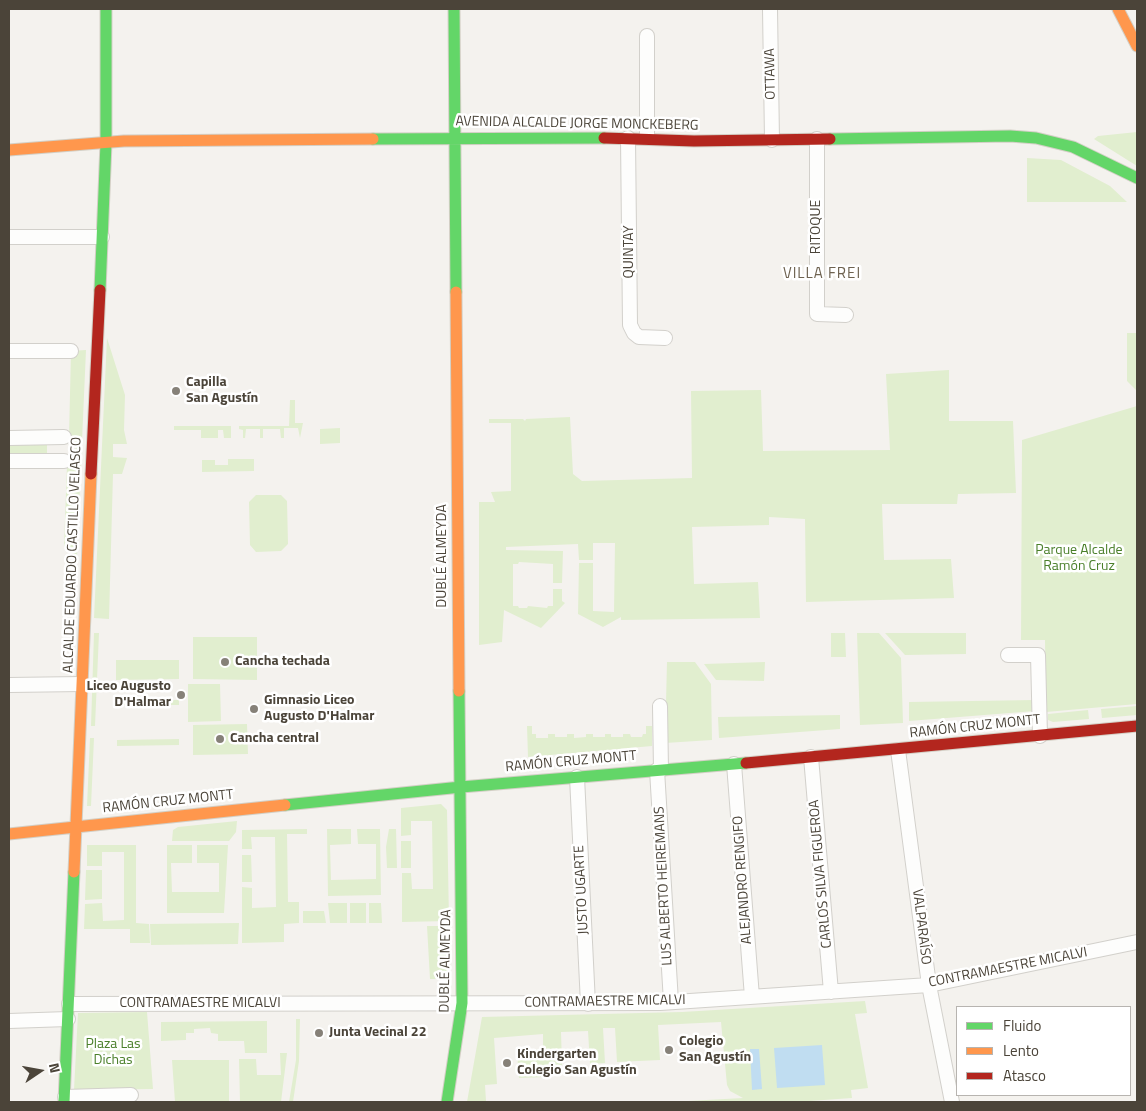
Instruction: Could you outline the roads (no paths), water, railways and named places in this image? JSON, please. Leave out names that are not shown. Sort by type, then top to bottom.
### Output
[{"type":"main road","name":"ALCALDE EDUARDO CASTILLO VELASCO","points":[[64,1100],[106,144],[106,9]]},
{"type":"main road","name":"DUBLÉ ALMEYDA","points":[[447,1102],[462,1002],[454,9]]},
{"type":"main road","points":[[1118,9],[1137,46]]},
{"type":"main road","name":"AVENIDA ALCALDE JORGE MONCKEBERG","points":[[9,150],[106,144],[124,141],[456,138],[647,138],[694,141],[1031,137],[1060,143],[1092,154],[1137,178]]},
{"type":"main road","name":"RAMÓN CRUZ MONTT","points":[[9,834],[461,787],[898,750],[1137,726]]},
{"type":"street","name":"OTTAWA","points":[[770,9],[772,140]]},
{"type":"street","points":[[647,36],[647,138]]},
{"type":"street","name":"QUINTAY","points":[[628,138],[630,325],[634,333],[639,337],[665,338]]},
{"type":"street","name":"RITOQUE","points":[[817,139],[817,314],[846,314]]},
{"type":"street","points":[[9,237],[102,237]]},
{"type":"street","points":[[9,351],[71,351]]},
{"type":"street","points":[[9,438],[57,438],[49,461]]},
{"type":"street","points":[[9,461],[64,461]]},
{"type":"street","points":[[1008,655],[1038,655],[1040,736]]},
{"type":"street","points":[[9,685],[82,684]]},
{"type":"street","name":"LUS ALBERTO HEIREMANS","points":[[660,706],[659,770],[671,1002]]},
{"type":"street","name":"VALPARAÍSO","points":[[898,750],[929,985],[952,1102]]},
{"type":"street","name":"CARLOS SILVA FIGUEROA","points":[[811,757],[831,992]]},
{"type":"street","name":"ALEJANDRO RENGIFO","points":[[734,764],[752,997]]},
{"type":"street","name":"JUSTO UGARTE","points":[[577,777],[588,1004]]},
{"type":"street","name":"CONTRAMAESTRE MICALVI","points":[[68,1004],[462,1002],[588,1004],[671,1002],[929,985],[1137,942]]},
{"type":"street","points":[[9,1021],[68,1019]]},
{"type":"street","points":[[64,1100],[132,1095]]},
{"type":"water","points":[[822,1045],[825,1085],[777,1088],[774,1048]]},
{"type":"water","points":[[750,1049],[759,1049],[762,1089],[752,1090]]},
{"type":"place","name":"Capilla San Agustín","points":[[176,391]]},
{"type":"place","name":"Cancha techada","points":[[225,662]]},
{"type":"place","name":"Liceo Augusto D'Halmar","points":[[181,695]]},
{"type":"place","name":"Gimnasio Liceo Augusto D'Halmar","points":[[254,709]]},
{"type":"place","name":"Cancha central","points":[[220,739]]},
{"type":"place","name":"Junta Vecinal 22","points":[[319,1033]]},
{"type":"place","name":"Colegio San Agustín","points":[[669,1050]]},
{"type":"place","name":"Kindergarten Colegio San Agustín","points":[[507,1063]]},
{"type":"district","name":"VILLA FREI","points":[[822,274]]},
{"type":"park label","name":"Parque Alcalde Ramón Cruz","points":[[1079,560]]},
{"type":"park label","name":"Plaza Las Dichas","points":[[113,1054]]}]
